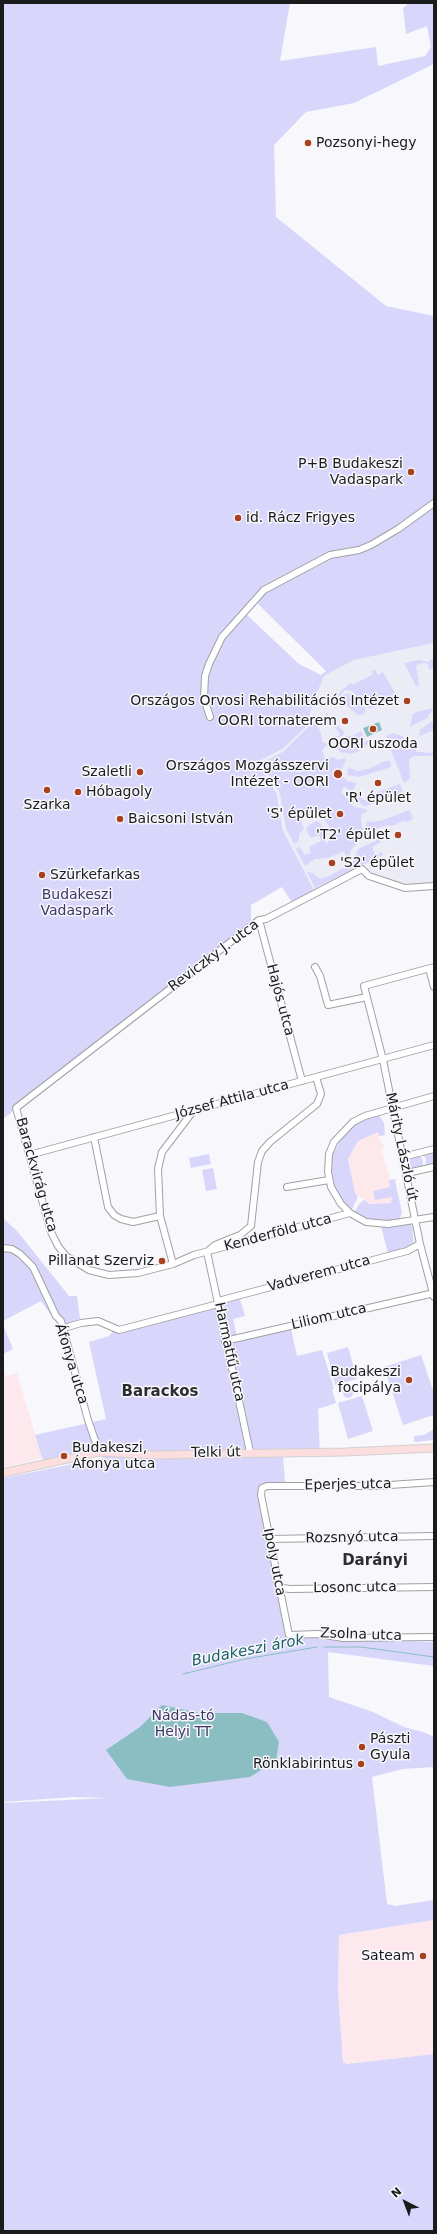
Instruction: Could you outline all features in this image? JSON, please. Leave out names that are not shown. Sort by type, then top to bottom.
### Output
[{"type":"main road","name":"Telki út","points":[[3,1473],[100,1452],[154,1455],[250,1452],[352,1452],[433,1448]]},
{"type":"street","points":[[210,717],[204,698],[205,676],[211,659],[222,637],[264,590],[330,555],[359,550],[371,545],[398,529],[434,503]]},
{"type":"street","name":"Reviczky J. utca","points":[[16,1108],[259,920],[266,919],[362,869],[369,876],[405,888],[434,886]]},
{"type":"street","name":"Hajós utca","points":[[259,920],[302,1081]]},
{"type":"street","points":[[315,967],[320,976],[328,1005],[367,998],[364,986],[432,968],[434,987]]},
{"type":"street","name":"Márity László út","points":[[367,998],[383,1060],[407,1173],[420,1244],[434,1294]]},
{"type":"street","name":"József Attila utca","points":[[29,1155],[434,1045]]},
{"type":"street","points":[[207,1252],[215,1245],[240,1235],[251,1226],[258,1162],[262,1151],[270,1142],[317,1104],[321,1094],[316,1077]]},
{"type":"street","points":[[434,1096],[364,1116],[353,1122],[334,1142],[329,1154],[329,1180],[334,1193],[350,1213],[375,1224],[416,1221],[434,1217]]},
{"type":"street","name":"Barackvirág utca","points":[[16,1108],[52,1232],[58,1246],[66,1256],[89,1270],[109,1275],[124,1276],[173,1264],[207,1252]]},
{"type":"street","points":[[173,1264],[160,1216],[158,1180],[160,1159],[172,1137],[190,1118],[194,1110]]},
{"type":"street","points":[[94,1137],[108,1207],[114,1215],[121,1219],[133,1222],[160,1216]]},
{"type":"street","points":[[403,1157],[434,1149]]},
{"type":"street","points":[[407,1173],[434,1167]]},
{"type":"street","points":[[287,1187],[329,1180]]},
{"type":"street","name":"Kenderföld utca","points":[[207,1252],[350,1213]]},
{"type":"street","name":"Vadverem utca","points":[[64,1328],[81,1323],[98,1321],[119,1330],[407,1251],[420,1244]]},
{"type":"street","name":"Áfonya utca","points":[[3,1248],[12,1249],[20,1254],[33,1267],[64,1328],[88,1420],[100,1452]]},
{"type":"street","name":"Harmatfű utca","points":[[207,1252],[250,1452]]},
{"type":"street","name":"Liliom utca","points":[[225,1341],[434,1294]]},
{"type":"street","name":"Eperjes utca","points":[[262,1488],[267,1486],[375,1486],[434,1482]]},
{"type":"street","name":"Ipoly utca","points":[[262,1488],[265,1517],[277,1582],[289,1634]]},
{"type":"street","name":"Rozsnyó utca","points":[[270,1539],[434,1536]]},
{"type":"street","name":"Losonc utca","points":[[277,1582],[283,1588],[290,1589],[434,1587]]},
{"type":"street","name":"Zsolna utca","points":[[289,1634],[318,1634],[343,1638],[434,1637]]},
{"type":"shaded area","name":"Országos Mozgásszervi Intézet - OORI","points":[[434,643],[434,884],[405,886],[369,872],[367,865],[362,867],[358,866],[357,868],[359,869],[315,892],[284,830],[278,794],[261,767],[259,761],[283,750],[308,726],[314,700],[324,676],[354,660]]},
{"type":"shaded area","name":"OORI uszoda","points":[[379,722],[382,730],[367,737],[363,728]]},
{"type":"shaded area","points":[[378,1132],[380,1140],[385,1146],[381,1150],[389,1174],[392,1197],[391,1203],[370,1204],[355,1193],[348,1159],[358,1141]]},
{"type":"shaded area","points":[[3,1367],[6,1376],[17,1373],[42,1458],[3,1468]]},
{"type":"shaded area","points":[[162,1705],[199,1713],[242,1713],[267,1722],[279,1742],[276,1761],[250,1777],[170,1787],[127,1779],[106,1750],[140,1727]]},
{"type":"shaded area","points":[[434,1920],[434,2054],[347,2064],[343,2062],[338,1991],[339,1935]]},
{"type":"green space","name":"Budakeszi Vadaspark","points":[[3,3],[290,3],[280,61],[376,47],[378,66],[425,56],[431,47],[427,26],[406,34],[403,8],[409,3],[434,3],[434,64],[354,103],[306,112],[274,145],[276,217],[386,306],[434,316],[434,643],[354,660],[324,676],[314,700],[307,726],[283,749],[259,761],[260,767],[277,794],[283,830],[315,892],[293,904],[282,887],[251,905],[251,923],[3,1119]],"holes":[[[256,602],[326,671],[321,675],[299,664],[246,614]]]},
{"type":"green space","points":[[430,659],[434,660],[434,669],[429,669],[428,664],[425,663],[416,665],[419,686],[416,686],[404,663],[419,660],[429,662]]},
{"type":"green space","points":[[373,670],[375,670],[378,675],[383,672],[395,693],[369,709],[352,691],[345,690],[340,696],[342,708],[335,700],[341,691],[350,683],[354,684],[372,675]]},
{"type":"green space","points":[[349,693],[366,709],[363,715],[357,715],[342,701],[343,695]]},
{"type":"green space","points":[[434,708],[427,718],[410,727],[413,714]]},
{"type":"green space","points":[[326,713],[345,733],[339,738],[338,737],[340,734],[330,721],[325,722],[324,718]]},
{"type":"green space","points":[[431,722],[434,722],[434,730],[419,736],[420,730]]},
{"type":"green space","points":[[312,723],[316,723],[321,733],[322,742],[328,744],[322,750],[325,759],[334,757],[338,760],[345,758],[346,760],[341,771],[342,776],[348,781],[357,783],[352,791],[344,787],[341,792],[354,807],[366,809],[367,811],[362,814],[361,818],[362,827],[365,832],[374,835],[373,837],[356,838],[357,844],[351,850],[349,859],[347,859],[344,851],[328,858],[315,859],[305,866],[296,849],[299,846],[305,855],[311,853],[309,847],[321,841],[319,835],[311,838],[306,830],[309,825],[317,821],[321,824],[325,831],[324,839],[327,844],[333,833],[318,809],[300,818],[304,829],[299,834],[299,841],[294,844],[286,828],[280,793],[261,763],[283,752]]},
{"type":"green space","points":[[361,731],[365,739],[347,745],[341,740],[346,736],[352,736]]},
{"type":"green space","points":[[393,733],[404,737],[403,742],[405,747],[411,745],[417,752],[434,753],[434,756],[414,756],[409,759],[410,778],[404,783],[389,745],[379,747],[376,742],[381,738],[385,743],[388,743],[386,736]]},
{"type":"green space","points":[[372,739],[361,750],[352,754],[340,752],[336,747],[338,744],[343,748],[351,748]]},
{"type":"green space","points":[[385,761],[390,761],[391,767],[359,777],[347,775],[348,767],[357,771],[369,769]]},
{"type":"green space","points":[[400,784],[403,792],[370,805],[364,806],[355,799],[355,794],[359,790],[361,791],[360,795],[363,800],[368,800],[372,794]]},
{"type":"green space","points":[[410,810],[413,819],[407,822],[403,821],[392,826],[387,825],[373,830],[366,827],[367,822],[380,821]]},
{"type":"green space","points":[[379,839],[381,842],[372,847],[375,855],[382,852],[383,855],[315,888],[307,872],[313,873],[320,879],[329,876],[352,864],[358,849]]},
{"type":"green space","points":[[378,1114],[384,1123],[385,1135],[379,1136],[378,1132],[358,1141],[348,1159],[355,1193],[358,1196],[351,1212],[333,1186],[330,1168],[332,1156],[343,1136],[349,1129],[365,1118]]},
{"type":"green space","points":[[434,1151],[434,1164],[425,1166],[426,1159],[423,1154]]},
{"type":"green space","points":[[209,1154],[211,1164],[191,1168],[189,1158]]},
{"type":"green space","points":[[413,1155],[419,1155],[423,1159],[423,1165],[419,1169],[413,1169],[409,1165],[409,1159]]},
{"type":"green space","points":[[213,1168],[217,1189],[206,1191],[202,1170]]},
{"type":"green space","points":[[396,1179],[395,1181],[402,1212],[399,1222],[368,1221],[354,1213],[359,1204],[364,1200],[370,1204],[391,1203],[392,1197],[375,1200],[373,1191],[390,1187],[389,1180]]},
{"type":"green space","points":[[3,1218],[17,1231],[69,1296],[77,1296],[80,1319],[59,1326],[41,1301],[3,1321]]},
{"type":"green space","points":[[409,1223],[412,1226],[414,1245],[388,1254],[381,1226]]},
{"type":"green space","name":"Nádas-tó Helyi TT","points":[[240,1299],[245,1316],[233,1319],[238,1340],[291,1329],[297,1356],[322,1350],[334,1388],[332,1390],[336,1403],[318,1409],[320,1455],[283,1456],[285,1483],[261,1487],[286,1638],[305,1635],[326,1640],[434,1642],[434,1666],[328,1652],[329,1697],[373,1712],[404,1727],[426,1733],[434,1737],[434,1767],[403,1769],[372,1777],[387,1904],[395,1906],[434,1900],[434,1920],[339,1935],[338,1991],[343,2062],[347,2064],[434,2054],[434,2231],[3,2231],[3,1803],[108,1798],[73,1797],[3,1802],[3,1478],[103,1458],[93,1449],[44,1460],[42,1458],[35,1435],[106,1419],[89,1342],[109,1336],[113,1331],[121,1332]]},
{"type":"green space","points":[[3,1325],[13,1349],[3,1354]]},
{"type":"green space","points":[[348,1347],[357,1379],[335,1385],[327,1353]]},
{"type":"green space","name":"Budakeszi focipálya","points":[[421,1355],[434,1393],[434,1415],[403,1425],[384,1367]]},
{"type":"green space","points":[[346,1388],[350,1388],[352,1389],[352,1397],[346,1398],[343,1395],[343,1391]]},
{"type":"green space","points":[[362,1396],[373,1431],[348,1439],[338,1403]]},
{"type":"green space","points":[[434,1429],[434,1440],[414,1442],[414,1436],[424,1435]]},
{"type":"waterway","name":"Budakeszi árok","points":[[183,1674],[245,1659],[317,1647]]},
{"type":"waterway","name":"Budakeszi árok","points":[[324,1647],[361,1647],[434,1657]]},
{"type":"place","name":"Pozsonyi-hegy","points":[[308,143]]},
{"type":"place","name":"P+B Budakeszi Vadaspark","points":[[411,472]]},
{"type":"place","name":"id. Rácz Frigyes","points":[[238,518]]},
{"type":"place","name":"Országos Orvosi Rehabilitációs Intézet","points":[[407,701]]},
{"type":"place","name":"OORI tornaterem","points":[[345,721]]},
{"type":"place","name":"OORI uszoda","points":[[373,729]]},
{"type":"place","name":"Szaletli","points":[[140,772]]},
{"type":"place","name":"Országos Mozgásszervi Intézet - OORI","points":[[338,774]]},
{"type":"place","name":"'R' épület","points":[[378,783]]},
{"type":"place","name":"Szarka","points":[[47,790]]},
{"type":"place","name":"Hóbagoly","points":[[78,792]]},
{"type":"place","name":"'S' épület","points":[[340,814]]},
{"type":"place","name":"Baicsoni István","points":[[120,819]]},
{"type":"place","name":"'T2' épület","points":[[398,835]]},
{"type":"place","name":"'S2' épület","points":[[332,863]]},
{"type":"place","name":"Szürkefarkas","points":[[42,875]]},
{"type":"place","name":"Pillanat Szerviz","points":[[162,1261]]},
{"type":"place","name":"Budakeszi focipálya","points":[[409,1380]]},
{"type":"place","name":"Budakeszi, Áfonya utca","points":[[64,1456]]},
{"type":"place","name":"Pászti Gyula","points":[[362,1747]]},
{"type":"place","name":"Rönklabirintus","points":[[361,1764]]},
{"type":"place","name":"Sateam","points":[[423,1956]]},
{"type":"district","name":"Barackos","points":[[160,1392]]},
{"type":"district","name":"Darányi","points":[[375,1561]]}]
